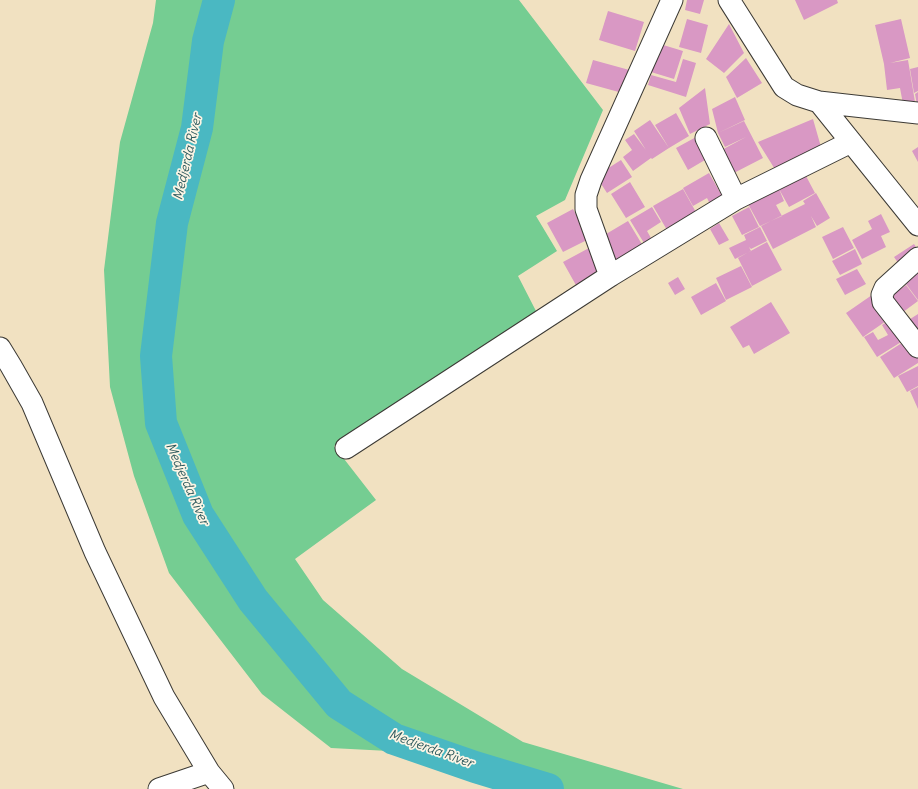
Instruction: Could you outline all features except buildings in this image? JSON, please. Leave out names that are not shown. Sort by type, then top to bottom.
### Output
[{"type":"street","points":[[610,276],[586,209],[586,195],[591,180],[672,0]]},
{"type":"street","points":[[729,0],[784,87],[797,95],[819,102],[918,113]]},
{"type":"street","points":[[819,102],[851,142],[914,213]]},
{"type":"street","points":[[706,138],[736,199]]},
{"type":"street","points":[[346,448],[610,276],[736,199],[851,142]]},
{"type":"street","points":[[918,258],[885,288],[882,295],[883,302],[918,347]]},
{"type":"street","points":[[0,348],[12,366],[32,403],[95,552],[164,697],[209,772],[223,789]]},
{"type":"street","points":[[159,789],[209,772]]},
{"type":"green space","points":[[156,0],[519,0],[603,110],[565,200],[536,216],[557,251],[518,276],[536,311],[334,446],[376,500],[295,559],[323,600],[402,669],[523,742],[683,789],[502,789],[389,751],[331,748],[262,694],[169,573],[134,476],[110,387],[104,270],[120,142],[153,23]]},
{"type":"waterway","name":"Medjerda River","points":[[219,0],[208,41],[197,128],[172,223],[156,356],[161,423],[198,515],[253,600],[339,704],[394,739],[475,767],[548,789]]}]
